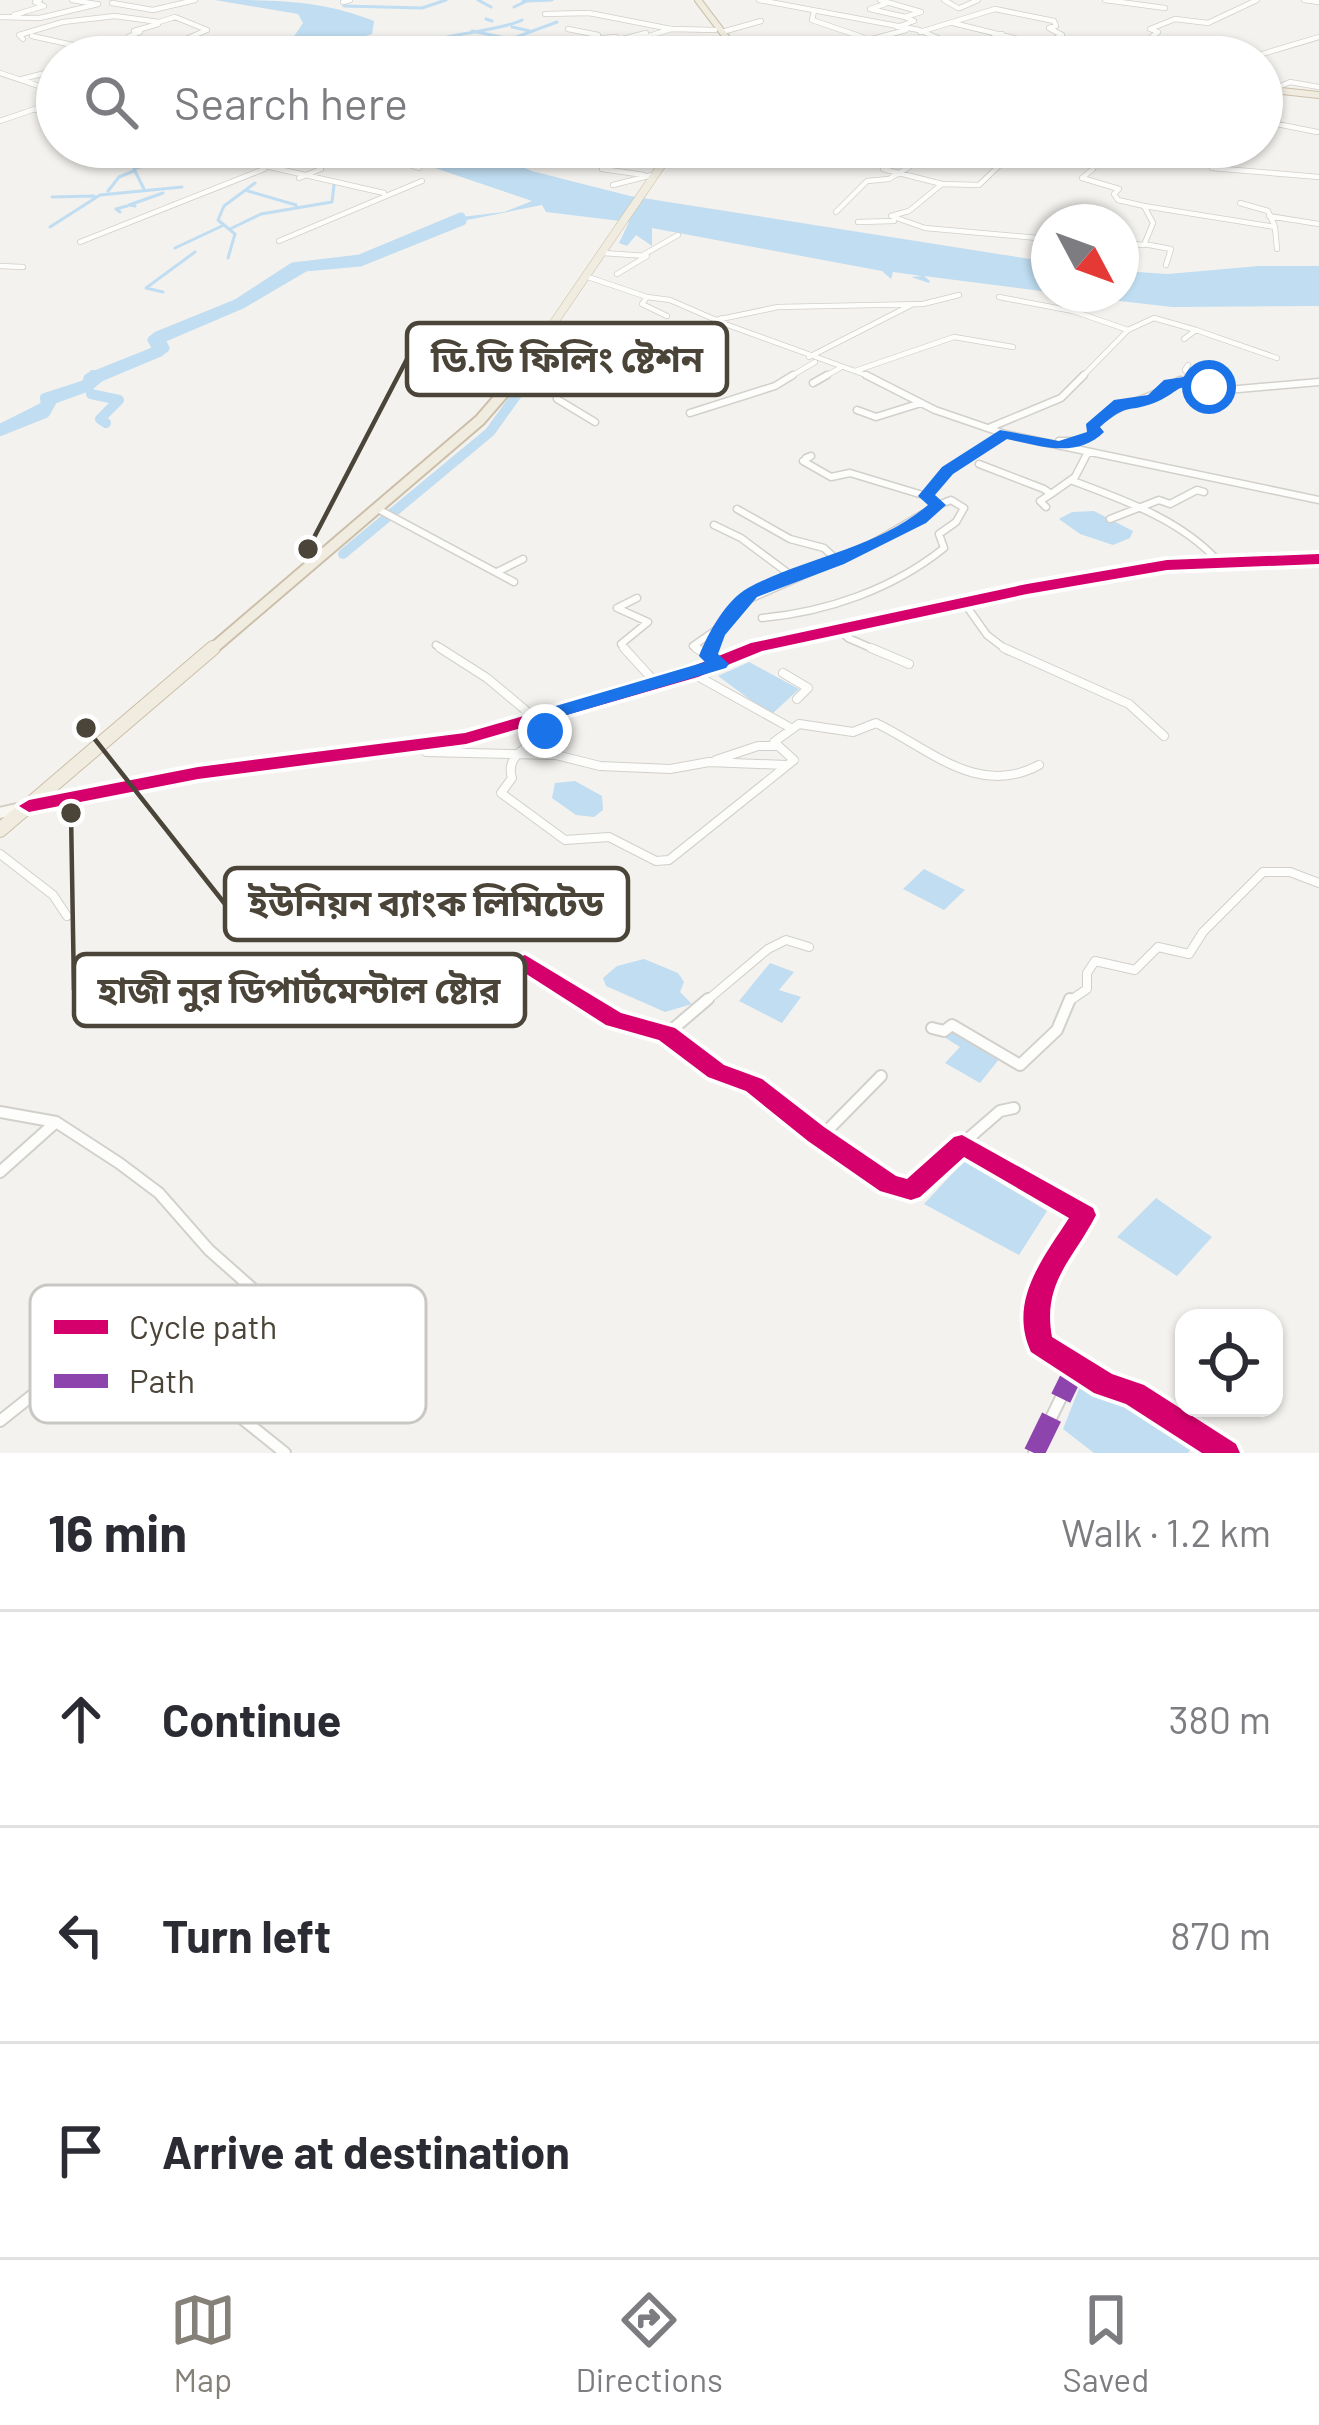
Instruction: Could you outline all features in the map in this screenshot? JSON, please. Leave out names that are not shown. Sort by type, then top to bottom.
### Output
[{"type":"highway","points":[[694,0],[723,36]]},
{"type":"highway","points":[[718,32],[719,36]]},
{"type":"highway","points":[[1283,91],[1319,93]]},
{"type":"highway","points":[[1283,92],[1319,93]]},
{"type":"highway","points":[[0,830],[523,381],[658,168]]},
{"type":"main road","points":[[0,813],[29,806]]},
{"type":"street","points":[[9,16],[44,6],[35,2],[40,0]]},
{"type":"street","points":[[72,0],[98,4]]},
{"type":"street","points":[[0,17],[55,15],[121,0]]},
{"type":"street","points":[[135,7],[151,0]]},
{"type":"street","points":[[112,3],[119,8],[160,10],[195,0]]},
{"type":"street","points":[[759,0],[927,36]]},
{"type":"street","points":[[944,0],[959,8],[978,0]]},
{"type":"street","points":[[1105,0],[1165,8]]},
{"type":"street","points":[[1153,36],[1158,32],[1150,28],[1165,22],[1208,23],[1257,0]]},
{"type":"street","points":[[1304,0],[1319,2]]},
{"type":"street","points":[[897,28],[914,21],[870,9],[882,2],[921,12],[905,16]]},
{"type":"street","points":[[919,33],[995,9],[1054,21],[1056,26],[1049,28],[1060,36]]},
{"type":"street","points":[[815,10],[812,20],[859,36]]},
{"type":"street","points":[[545,14],[589,13],[671,29]]},
{"type":"street","points":[[36,37],[21,40],[19,35],[74,19],[55,15]]},
{"type":"street","points":[[63,22],[115,16],[159,22],[184,18],[207,30],[189,36]]},
{"type":"street","points":[[132,36],[140,32],[134,31],[184,18]]},
{"type":"street","points":[[700,32],[761,21]]},
{"type":"street","points":[[948,23],[981,25],[1014,36]]},
{"type":"street","points":[[626,36],[694,26],[718,32]]},
{"type":"street","points":[[568,29],[587,36]]},
{"type":"street","points":[[645,36],[671,29]]},
{"type":"street","points":[[884,36],[906,30]]},
{"type":"street","points":[[998,36],[1006,33]]},
{"type":"street","points":[[1283,48],[1319,37]]},
{"type":"street","points":[[0,73],[36,88]]},
{"type":"street","points":[[21,80],[36,76]]},
{"type":"street","points":[[0,121],[36,108]]},
{"type":"street","points":[[1283,125],[1318,131]]},
{"type":"street","points":[[610,168],[651,177]]},
{"type":"street","points":[[883,168],[942,184],[979,184],[996,168]]},
{"type":"street","points":[[1093,168],[1082,178],[1119,189],[1114,194],[1118,200],[1275,227]]},
{"type":"street","points":[[1215,168],[1319,177]]},
{"type":"street","points":[[80,242],[264,169],[384,193]]},
{"type":"street","points":[[297,178],[322,170]]},
{"type":"street","points":[[836,212],[867,181],[902,174]]},
{"type":"street","points":[[614,185],[631,186],[651,177]]},
{"type":"street","points":[[279,242],[384,193],[422,181]]},
{"type":"street","points":[[896,221],[892,215],[909,211],[942,184]]},
{"type":"street","points":[[1240,203],[1268,211],[1277,249]]},
{"type":"street","points":[[1144,206],[1153,223],[1144,244]]},
{"type":"street","points":[[1269,216],[1319,224]]},
{"type":"street","points":[[858,222],[896,221],[1031,237]]},
{"type":"street","points":[[643,255],[678,236]]},
{"type":"street","points":[[1139,244],[1169,248],[1166,265]]},
{"type":"street","points":[[605,250],[647,256],[617,274]]},
{"type":"street","points":[[0,266],[23,267]]},
{"type":"street","points":[[588,278],[670,300],[711,319],[740,310],[831,303],[936,305],[959,295]]},
{"type":"street","points":[[647,297],[642,304],[667,316]]},
{"type":"street","points":[[999,298],[1073,311],[1128,330]]},
{"type":"street","points":[[1011,302],[1012,313]]},
{"type":"street","points":[[807,358],[914,304]]},
{"type":"street","points":[[722,318],[731,328],[854,371],[1005,434],[1319,500]]},
{"type":"street","points":[[989,428],[1061,398],[1128,330],[1154,318],[1277,358]]},
{"type":"street","points":[[1184,339],[1196,330]]},
{"type":"street","points":[[854,371],[954,337],[1013,347]]},
{"type":"street","points":[[690,413],[775,386],[817,361]]},
{"type":"street","points":[[1188,365],[1185,370],[1195,383]]},
{"type":"street","points":[[813,382],[842,368]]},
{"type":"street","points":[[523,381],[556,392],[558,399],[595,422]]},
{"type":"street","points":[[1060,446],[1097,432],[1091,427],[1119,403],[1152,399],[1169,383],[1227,390],[1319,382]]},
{"type":"street","points":[[857,410],[876,418],[922,402]]},
{"type":"street","points":[[926,496],[947,470],[1005,434]]},
{"type":"street","points":[[1046,507],[1040,501],[1073,481],[1084,468],[1088,452]]},
{"type":"street","points":[[806,458],[811,456],[803,460],[830,477],[850,473],[926,496],[938,505]]},
{"type":"street","points":[[980,464],[1005,470],[1052,494]]},
{"type":"street","points":[[1073,481],[1197,538],[1219,562]]},
{"type":"street","points":[[1108,518],[1160,500],[1170,504],[1197,490],[1204,492]]},
{"type":"street","points":[[708,656],[722,627],[751,593],[838,561],[921,520],[938,505],[951,500],[964,508],[939,534],[944,548],[940,553],[910,575],[832,604],[762,618]]},
{"type":"street","points":[[379,509],[514,582]]},
{"type":"street","points":[[737,509],[800,544],[817,543],[832,550],[838,561]]},
{"type":"street","points":[[713,525],[741,538],[792,575]]},
{"type":"street","points":[[29,806],[198,773],[427,743],[539,718],[692,673],[757,647],[1167,565],[1319,559]]},
{"type":"street","points":[[496,572],[523,560]]},
{"type":"street","points":[[637,598],[617,608],[648,622],[621,644],[655,682]]},
{"type":"street","points":[[965,604],[988,635],[1013,653],[1147,715],[1163,736]]},
{"type":"street","points":[[719,664],[693,646],[722,627]]},
{"type":"street","points":[[838,628],[848,638],[909,664]]},
{"type":"street","points":[[427,743],[426,752],[514,756],[556,755],[600,766],[670,769],[758,746],[775,746],[794,760],[669,860],[656,861],[618,838],[565,840],[501,793],[512,778],[508,769],[514,756],[543,737],[539,718],[436,645]]},
{"type":"street","points":[[692,673],[789,727]]},
{"type":"street","points":[[783,673],[808,688],[797,699]]},
{"type":"street","points":[[775,746],[789,727],[804,724],[854,732],[876,722],[926,754],[976,777],[1011,782],[1039,765]]},
{"type":"street","points":[[709,762],[788,765]]},
{"type":"street","points":[[0,854],[53,895],[67,916]]},
{"type":"street","points":[[932,1028],[944,1031],[952,1025],[1020,1065],[1057,1030],[1069,1000],[1087,989],[1087,974],[1095,961],[1135,970],[1158,947],[1189,953],[1203,932],[1263,872],[1290,872],[1319,883]]},
{"type":"street","points":[[667,1034],[768,950],[787,940],[809,947]]},
{"type":"street","points":[[525,963],[614,1019],[667,1034],[716,1071],[754,1085],[820,1138],[889,1184],[911,1190],[1000,1112],[1014,1108]]},
{"type":"street","points":[[820,1138],[881,1076]]},
{"type":"street","points":[[0,1112],[56,1122],[159,1193],[209,1250],[249,1285]]},
{"type":"street","points":[[0,1172],[56,1122]]},
{"type":"street","points":[[962,1144],[1084,1215],[1037,1287],[1033,1314],[1040,1344],[1134,1394],[1226,1453]]},
{"type":"street","points":[[1034,1453],[1076,1367]]},
{"type":"street","points":[[0,1421],[30,1397]]},
{"type":"street","points":[[248,1423],[285,1453]]},
{"type":"water","points":[[215,0],[317,5],[374,21],[372,34],[294,36],[303,23],[298,14]]},
{"type":"water","points":[[435,168],[525,168],[630,196],[1031,259],[1031,290],[924,276],[929,283],[911,277],[922,276],[893,272],[891,279],[882,271],[652,228],[652,246],[636,235],[627,246],[619,243],[629,222],[546,212],[542,205],[462,221],[461,217],[504,212],[532,201]]},
{"type":"water","points":[[1319,266],[1319,306],[1139,303],[1139,272]]},
{"type":"water","points":[[1094,511],[1133,531],[1130,538],[1113,545],[1080,534],[1059,519],[1072,512]]},
{"type":"water","points":[[749,662],[799,689],[771,715],[718,676]]},
{"type":"water","points":[[575,781],[602,796],[603,810],[594,817],[576,815],[552,798],[555,783]]},
{"type":"water","points":[[924,869],[965,890],[944,910],[903,889]]},
{"type":"water","points":[[644,959],[678,973],[684,982],[680,992],[692,1004],[665,1012],[606,986],[603,978],[617,966]]},
{"type":"water","points":[[770,963],[794,972],[779,990],[801,997],[782,1023],[739,1001]]},
{"type":"water","points":[[951,1030],[1000,1058],[980,1083],[945,1063],[960,1047],[944,1037]]},
{"type":"water","points":[[964,1161],[1047,1211],[1019,1255],[924,1204]]},
{"type":"water","points":[[1156,1198],[1212,1237],[1177,1276],[1117,1237]]},
{"type":"water","points":[[1082,1381],[1128,1402],[1191,1449],[1188,1453],[1094,1453],[1063,1429]]},
{"type":"waterway","points":[[344,6],[422,8],[446,0]]},
{"type":"waterway","points":[[478,0],[491,7]]},
{"type":"waterway","points":[[523,0],[527,1]]},
{"type":"waterway","points":[[527,1],[552,0]]},
{"type":"waterway","points":[[514,7],[527,1]]},
{"type":"waterway","points":[[486,19],[492,21]]},
{"type":"waterway","points":[[476,32],[522,20]]},
{"type":"waterway","points":[[519,36],[557,22]]},
{"type":"waterway","points":[[512,27],[530,31]]},
{"type":"waterway","points":[[453,36],[476,32]]},
{"type":"waterway","points":[[476,32],[496,36]]},
{"type":"waterway","points":[[137,168],[144,189]]},
{"type":"waterway","points":[[108,191],[119,177],[134,171]]},
{"type":"waterway","points":[[228,258],[235,234],[218,220],[224,206],[255,183]]},
{"type":"waterway","points":[[230,229],[261,214],[332,202],[334,185]]},
{"type":"waterway","points":[[50,227],[100,195],[182,187]]},
{"type":"waterway","points":[[248,191],[296,205]]},
{"type":"waterway","points":[[135,206],[129,205],[163,193]]},
{"type":"waterway","points":[[52,197],[94,196]]},
{"type":"waterway","points":[[120,212],[116,209],[127,206]]},
{"type":"waterway","points":[[92,376],[158,350],[152,340],[157,336],[236,304],[293,267],[360,259],[461,217],[462,221],[360,262],[305,267],[242,304],[160,339],[165,348],[160,352],[99,378]]},
{"type":"waterway","points":[[175,248],[224,225]]},
{"type":"waterway","points":[[163,292],[146,288],[195,252]]},
{"type":"waterway","points":[[529,378],[558,338],[561,326]]},
{"type":"waterway","points":[[99,378],[102,375]]},
{"type":"waterway","points":[[343,554],[490,432],[531,375]]},
{"type":"waterway","points":[[0,429],[46,406],[45,398],[85,385],[92,376]]},
{"type":"waterway","points":[[88,378],[92,376]]},
{"type":"waterway","points":[[0,431],[45,413],[53,399],[99,378]]},
{"type":"waterway","points":[[91,394],[119,400],[100,419],[106,423]]},
{"type":"marked path","points":[[1034,1453],[1076,1367]]},
{"type":"cycle path","points":[[29,806],[198,773],[466,738],[692,673],[757,647],[1027,589],[1167,565],[1319,559]]},
{"type":"cycle path","points":[[525,963],[614,1019],[667,1034],[716,1071],[754,1085],[889,1184],[911,1190],[962,1144],[1084,1215],[1040,1289],[1036,1304],[1040,1344],[1104,1384],[1134,1394],[1226,1453]]},
{"type":"place","name":"ডি.ডি ফিলিং ষ্টেশন","points":[[308,549]]},
{"type":"place","name":"ইউনিয়ন ব্যাংক লিমিটেড","points":[[86,728]]},
{"type":"place","name":"হাজী নুর ডিপার্টমেন্টাল ষ্টোর","points":[[71,813]]},
{"type":"route","points":[[545,731],[539,718],[719,664],[708,656],[717,634],[751,593],[838,561],[921,520],[938,505],[926,496],[947,470],[1005,434],[1060,446],[1092,436],[1097,432],[1091,427],[1119,403],[1152,399],[1169,383],[1190,381],[1209,387]]}]
